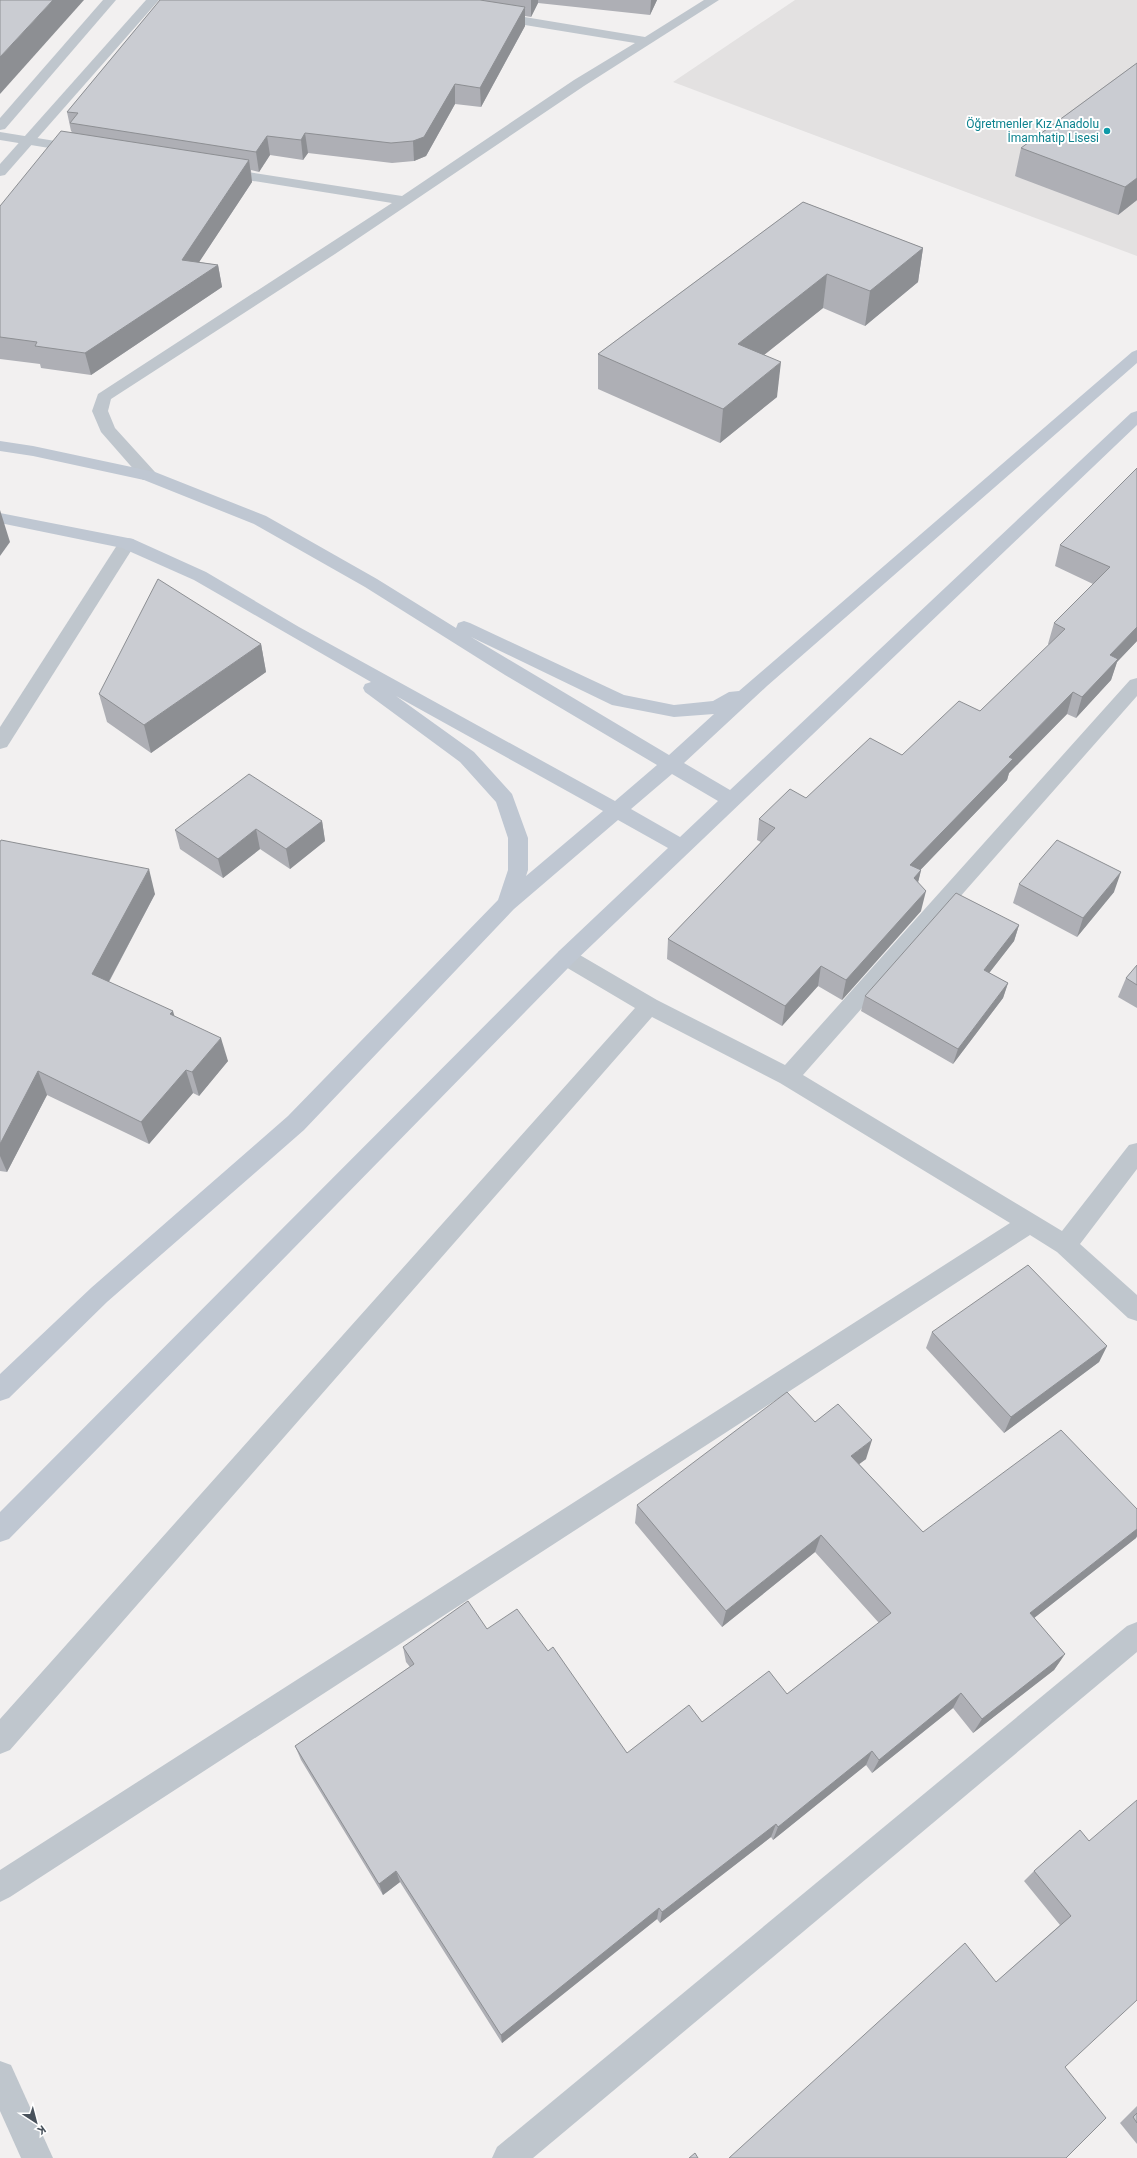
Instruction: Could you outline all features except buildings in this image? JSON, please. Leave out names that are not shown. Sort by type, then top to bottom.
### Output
[{"type":"main road","points":[[0,1390],[99,1295],[296,1123],[507,904],[671,764],[760,682],[1137,355]]},
{"type":"main road","points":[[0,1530],[566,957],[681,846],[1137,416]]},
{"type":"main road","points":[[0,446],[33,451],[150,476],[260,520],[371,583],[511,671],[731,800]]},
{"type":"main road","points":[[0,518],[127,543],[200,576],[293,631],[681,846]]},
{"type":"main road","points":[[371,583],[619,700],[674,711],[717,707],[760,682]]},
{"type":"main road","points":[[293,631],[467,757],[505,799],[518,838],[518,870],[507,904]]},
{"type":"street","points":[[0,126],[110,0]]},
{"type":"street","points":[[0,172],[30,141],[153,0]]},
{"type":"street","points":[[150,476],[107,429],[100,411],[104,397],[330,251],[402,200],[647,41],[713,0]]},
{"type":"street","points":[[484,14],[647,41]]},
{"type":"street","points":[[0,136],[92,151]]},
{"type":"street","points":[[208,169],[402,200]]},
{"type":"street","points":[[0,742],[127,543]]},
{"type":"street","points":[[788,1077],[1137,684]]},
{"type":"street","points":[[566,957],[649,1006],[788,1077],[1030,1223],[1065,1245],[1137,1310]]},
{"type":"street","points":[[0,1740],[649,1006]]},
{"type":"street","points":[[1065,1245],[1137,1152]]},
{"type":"street","points":[[0,1887],[1030,1223]]},
{"type":"street","points":[[508,2158],[1137,1636]]},
{"type":"street","points":[[0,2076],[36,2158]]},
{"type":"shaded area","points":[[795,0],[1137,0],[1137,256],[673,82]]},
{"type":"place","name":"Öğretmenler Kız Anadolu İmamhatip Lisesi","points":[[1107,131]]}]
